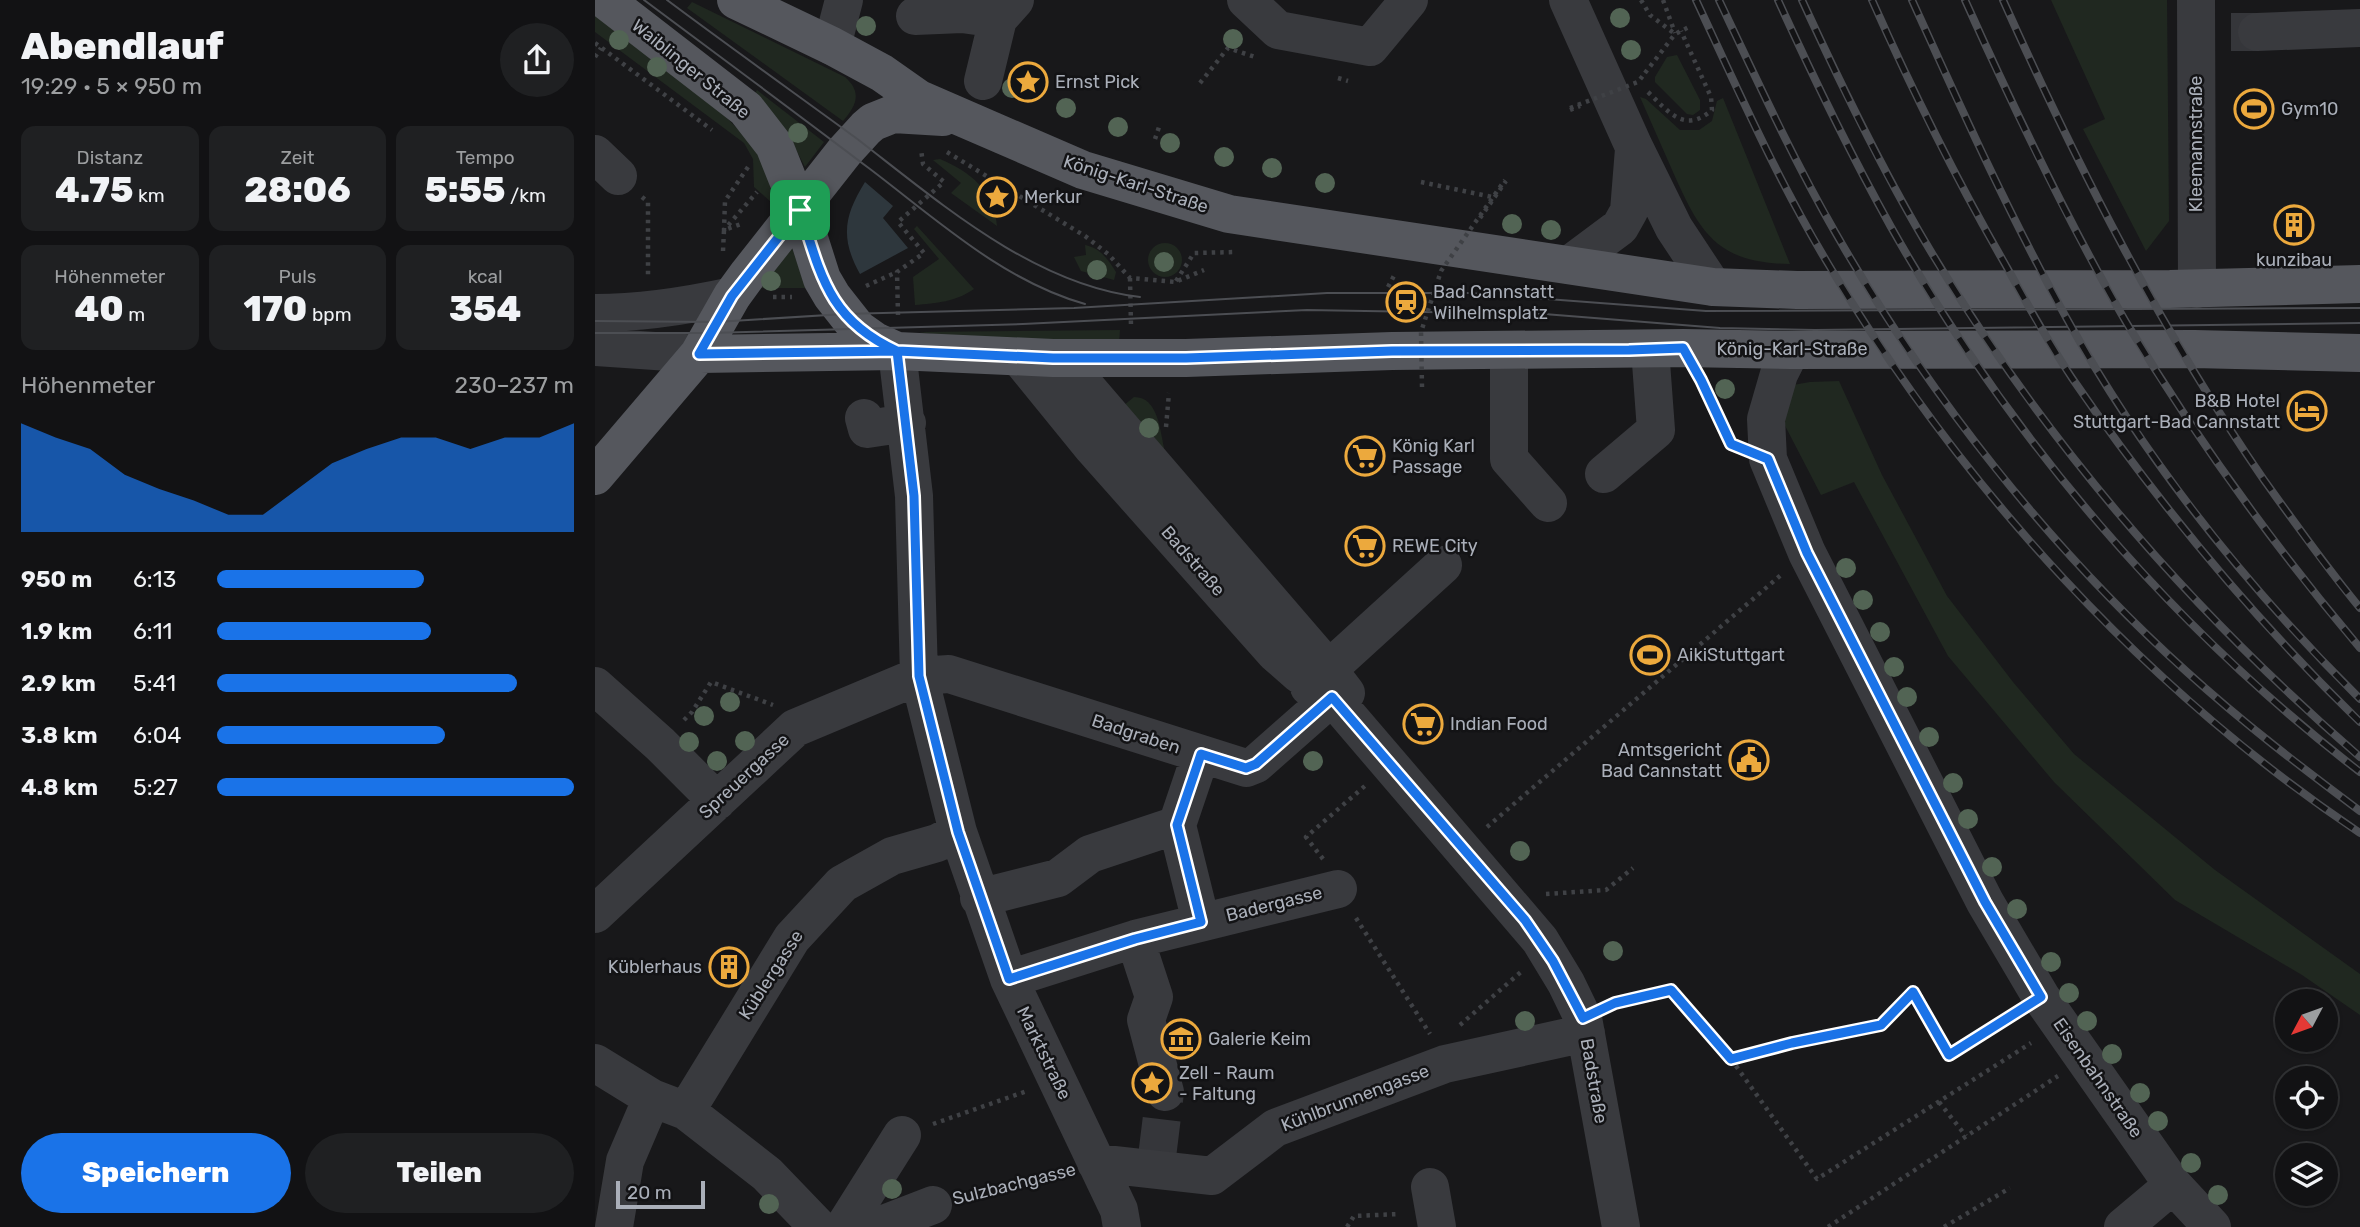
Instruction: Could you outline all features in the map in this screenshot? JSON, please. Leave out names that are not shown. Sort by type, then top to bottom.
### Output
[{"type":"main road","name":"Waiblinger Straße","points":[[605,0],[746,109],[774,145],[800,210],[822,278],[832,296],[858,329],[874,341],[897,351]]},
{"type":"main road","points":[[736,0],[882,73],[919,99],[966,119]]},
{"type":"main road","points":[[595,476],[699,354],[732,296],[845,151],[873,122],[893,114],[966,119]]},
{"type":"main road","name":"König-Karl-Straße","points":[[966,119],[1083,170],[1229,214],[1569,265]]},
{"type":"main road","points":[[1569,265],[1713,287],[1797,290],[2197,289],[2360,284]]},
{"type":"main road","name":"König-Karl-Straße","points":[[699,354],[897,351],[1019,357],[1186,358],[1392,351],[1667,349],[2194,349],[2360,354]]},
{"type":"street","points":[[831,46],[844,0]]},
{"type":"street","points":[[1246,0],[1278,30],[1370,47],[1409,0]]},
{"type":"street","points":[[1569,0],[1634,147],[1674,228],[1713,287]]},
{"type":"street","points":[[966,17],[983,81]]},
{"type":"street","points":[[2220,24],[2360,28]]},
{"type":"street","name":"Kleemannstraße","points":[[2197,289],[2220,24]]},
{"type":"street","points":[[1569,265],[1620,227],[1625,219],[1629,211],[1634,147]]},
{"type":"street","points":[[595,313],[673,308],[732,296]]},
{"type":"street","name":"König-Karl-Straße","points":[[595,346],[699,354]]},
{"type":"street","points":[[1604,474],[1656,430],[1667,349]]},
{"type":"street","name":"Eisenbahnstraße","points":[[1791,350],[1779,374],[1766,419],[1768,459],[1807,553],[1985,902],[2051,1010],[2173,1185],[2212,1227]]},
{"type":"street","name":"Marktstraße","points":[[897,351],[914,496],[919,676],[958,832],[1009,979],[1096,1163],[1131,1221]]},
{"type":"street","points":[[1509,351],[1509,460],[1548,503]]},
{"type":"street","name":"Badstraße","points":[[1019,357],[1093,448],[1275,653],[1318,687]]},
{"type":"street","name":"Badstraße","points":[[1061,358],[1112,416],[1318,687],[1374,768],[1462,848],[1525,920],[1546,950],[1584,1026],[1621,1227]]},
{"type":"street","points":[[862,423],[907,423]]},
{"type":"street","name":"Badgraben","points":[[919,676],[949,674],[1246,768],[1256,764],[1318,687],[1443,565]]},
{"type":"street","name":"Spreuergasse","points":[[595,914],[795,729],[919,676]]},
{"type":"street","points":[[595,686],[660,744],[717,801]]},
{"type":"street","points":[[1201,754],[1177,825],[1201,922]]},
{"type":"street","points":[[979,898],[1058,878],[1090,853],[1177,825]]},
{"type":"street","name":"Küblergasse","points":[[614,1227],[625,1161],[792,938],[842,884],[892,856],[937,843],[958,832]]},
{"type":"street","name":"Badergasse","points":[[1009,979],[1135,939],[1201,922],[1345,900]]},
{"type":"street","points":[[1135,939],[1154,996],[1146,1020],[1165,1092]]},
{"type":"street","name":"Kühlbrunnengasse","points":[[1096,1163],[1157,1164],[1212,1176],[1275,1128],[1449,1042],[1584,1026]]},
{"type":"street","points":[[595,1063],[669,1104],[767,1174],[818,1227]]},
{"type":"street","points":[[844,1227],[902,1135]]},
{"type":"street","points":[[2123,1227],[2173,1185]]},
{"type":"street","points":[[876,1227],[933,1205]]},
{"type":"path","points":[[1641,0],[1650,15],[1675,34]]},
{"type":"path","points":[[1663,0],[1675,34]]},
{"type":"path","points":[[1570,108],[1638,82],[1675,34],[1689,27]]},
{"type":"path","points":[[1648,92],[1676,118],[1690,122],[1703,118],[1712,110],[1711,97],[1681,31]]},
{"type":"path","points":[[595,43],[713,130]]},
{"type":"path","points":[[595,57],[601,48]]},
{"type":"path","points":[[1155,139],[1159,127]]},
{"type":"path","points":[[898,306],[897,272],[923,254],[898,222],[944,181],[923,164],[921,148],[930,150]]},
{"type":"path","points":[[940,151],[950,153],[1085,236],[1108,254],[1130,278],[1132,337]]},
{"type":"path","points":[[747,155],[748,168],[725,201],[724,230],[758,190]]},
{"type":"path","points":[[607,165],[648,202],[649,288]]},
{"type":"path","points":[[1422,387],[1421,332],[1441,271],[1505,180]]},
{"type":"path","points":[[1420,182],[1492,197]]},
{"type":"path","points":[[1175,282],[1194,253],[1245,251]]},
{"type":"path","points":[[1130,278],[1175,282],[1204,270]]},
{"type":"path","points":[[1667,349],[1701,380],[1731,444],[1768,459]]},
{"type":"path","points":[[1166,428],[1168,393]]},
{"type":"path","points":[[1462,848],[1807,553]]},
{"type":"path","points":[[660,744],[692,712],[711,682],[772,705],[795,729]]},
{"type":"path","points":[[1313,844],[1306,837],[1374,768]]},
{"type":"path","points":[[1546,894],[1606,890],[1633,868]]},
{"type":"path","points":[[1345,900],[1449,1042],[1490,999],[1546,950]]},
{"type":"path","points":[[1494,984],[1499,991]]},
{"type":"path","points":[[1584,1026],[1615,1003],[1671,990],[1731,1059],[1817,1179],[1939,1102],[2051,1010]]},
{"type":"path","points":[[1485,992],[1490,999]]},
{"type":"path","points":[[1731,1059],[1792,1043],[1881,1025],[1913,992],[1949,1055],[2051,1010]]},
{"type":"path","points":[[1828,1227],[2086,1059]]},
{"type":"path","points":[[902,1135],[1022,1093],[1056,1076]]},
{"type":"path","points":[[1939,1102],[1966,1136]]},
{"type":"path","name":"Sulzbachgasse","points":[[933,1205],[1096,1163]]},
{"type":"path","points":[[1944,1227],[2011,1188]]},
{"type":"path","points":[[1347,1227],[1354,1216],[1434,1209]]},
{"type":"shaded area","points":[[2051,0],[2167,0],[2169,221],[2146,251],[2083,129],[2105,119]]},
{"type":"shaded area","points":[[692,2],[845,77],[856,93],[848,115],[843,121],[687,8]]},
{"type":"shaded area","points":[[595,14],[726,117],[761,153],[774,194],[771,202],[754,187],[753,159],[744,143],[595,32]]},
{"type":"shaded area","points":[[1677,55],[1700,100],[1700,110],[1693,115],[1687,114],[1655,82],[1655,77],[1667,57]]},
{"type":"shaded area","points":[[757,90],[824,142],[805,167],[793,144],[752,98]]},
{"type":"shaded area","points":[[1640,97],[1646,99],[1680,130],[1699,130],[1712,121],[1717,101],[1723,98],[1790,264],[1745,258],[1728,251],[1703,228],[1692,212]]},
{"type":"shaded area","points":[[940,159],[962,170],[979,184],[991,203],[997,226],[951,193],[961,183],[933,160]]},
{"type":"shaded area","points":[[865,182],[893,206],[883,218],[908,248],[860,274],[849,249],[847,227],[853,206]]},
{"type":"shaded area","points":[[917,226],[974,289],[953,299],[915,305],[913,277],[939,259],[914,229]]},
{"type":"shaded area","points":[[1165,243],[1177,248],[1182,260],[1177,272],[1165,277],[1153,272],[1148,260],[1153,248]]},
{"type":"shaded area","points":[[791,245],[806,288],[754,288]]},
{"type":"shaded area","points":[[1085,245],[1099,251],[1107,259],[1116,272],[1114,280],[1081,271],[1074,257],[1086,255]]},
{"type":"shaded area","points":[[1120,330],[1119,343],[966,339],[919,332]]},
{"type":"shaded area","points":[[1839,381],[1882,475],[1947,596],[2013,682],[2074,754],[2215,870],[2360,974],[2360,1015],[2338,1000],[2338,989],[2322,989],[2175,900],[2054,782],[1948,656],[1854,482],[1821,495],[1780,416],[1793,385]]},
{"type":"shaded area","points":[[1134,397],[1149,403],[1153,409],[1160,426],[1165,452],[1123,406]]},
{"type":"tunnel","points":[[2231,32],[2257,32]]},
{"type":"tunnel","points":[[1157,1157],[1165,1092]]},
{"type":"tram line","points":[[644,0],[971,247],[1026,280],[1085,304]]},
{"type":"tram line","points":[[667,0],[989,237],[1062,276],[1100,289],[1140,297]]},
{"type":"tram line","points":[[595,321],[716,322],[844,314],[1074,308],[1327,293],[1469,293],[1706,311],[2360,308]]},
{"type":"tram line","points":[[595,333],[710,333],[1023,324],[1307,310],[1544,314],[1720,328],[1815,330],[2360,323]]},
{"type":"railway","points":[[1696,0],[1776,168],[1830,267],[1882,349],[1939,429],[1999,505],[2064,579],[2132,649],[2205,715],[2281,776],[2360,833]]},
{"type":"railway","points":[[1719,0],[1789,146],[1835,232],[1909,351],[1994,466],[2039,521],[2136,624],[2229,709],[2360,811]]},
{"type":"railway","points":[[1778,0],[1832,115],[1891,227],[1987,380],[2041,453],[2098,523],[2159,590],[2223,654],[2290,715],[2360,772]]},
{"type":"railway","points":[[1802,0],[1863,127],[1912,220],[2022,390],[2125,521],[2180,583],[2238,643],[2360,757]]},
{"type":"railway","points":[[1872,0],[1969,200],[2037,322],[2072,378],[2104,424],[2207,557],[2281,641],[2360,722]]},
{"type":"railway","points":[[1912,0],[2025,240],[2067,319],[2129,421],[2200,519],[2238,566],[2277,612],[2360,699]]},
{"type":"railway","points":[[1965,0],[2041,163],[2082,243],[2152,365],[2237,490],[2360,648]]},
{"type":"railway","points":[[2003,0],[2091,185],[2155,306],[2264,480],[2360,608]]},
{"type":"place","name":"Ernst Pick","points":[[1028,82]]},
{"type":"place","name":"Gym10","points":[[2254,109]]},
{"type":"place","name":"Merkur","points":[[997,197]]},
{"type":"place","name":"kunzibau","points":[[2294,225]]},
{"type":"place","name":"Bad Cannstatt Wilhelmsplatz","points":[[1406,302]]},
{"type":"place","name":"B&B Hotel Stuttgart-Bad Cannstatt","points":[[2307,411]]},
{"type":"place","name":"König Karl Passage","points":[[1365,456]]},
{"type":"place","name":"REWE City","points":[[1365,546]]},
{"type":"place","name":"AikiStuttgart","points":[[1650,655]]},
{"type":"place","name":"Indian Food","points":[[1423,724]]},
{"type":"place","name":"Amtsgericht Bad Cannstatt","points":[[1749,760]]},
{"type":"place","name":"Küblerhaus","points":[[729,967]]},
{"type":"place","name":"Galerie Keim","points":[[1181,1039]]},
{"type":"place","name":"Zell - Raum - Faltung","points":[[1152,1083]]},
{"type":"route","points":[[800,210],[732,296],[699,354],[897,351],[1053,358],[1186,358],[1392,351],[1683,348],[1731,444],[1768,459],[1807,553],[1985,902],[2041,997],[1949,1055],[1913,992],[1881,1025],[1792,1043],[1731,1059],[1671,990],[1615,1003],[1583,1018],[1553,961],[1525,920],[1332,697],[1256,764],[1246,768],[1201,754],[1177,825],[1201,922],[1135,939],[1009,979],[958,832],[919,676],[914,496],[897,351],[874,341],[844,314],[822,278],[800,210]]}]
